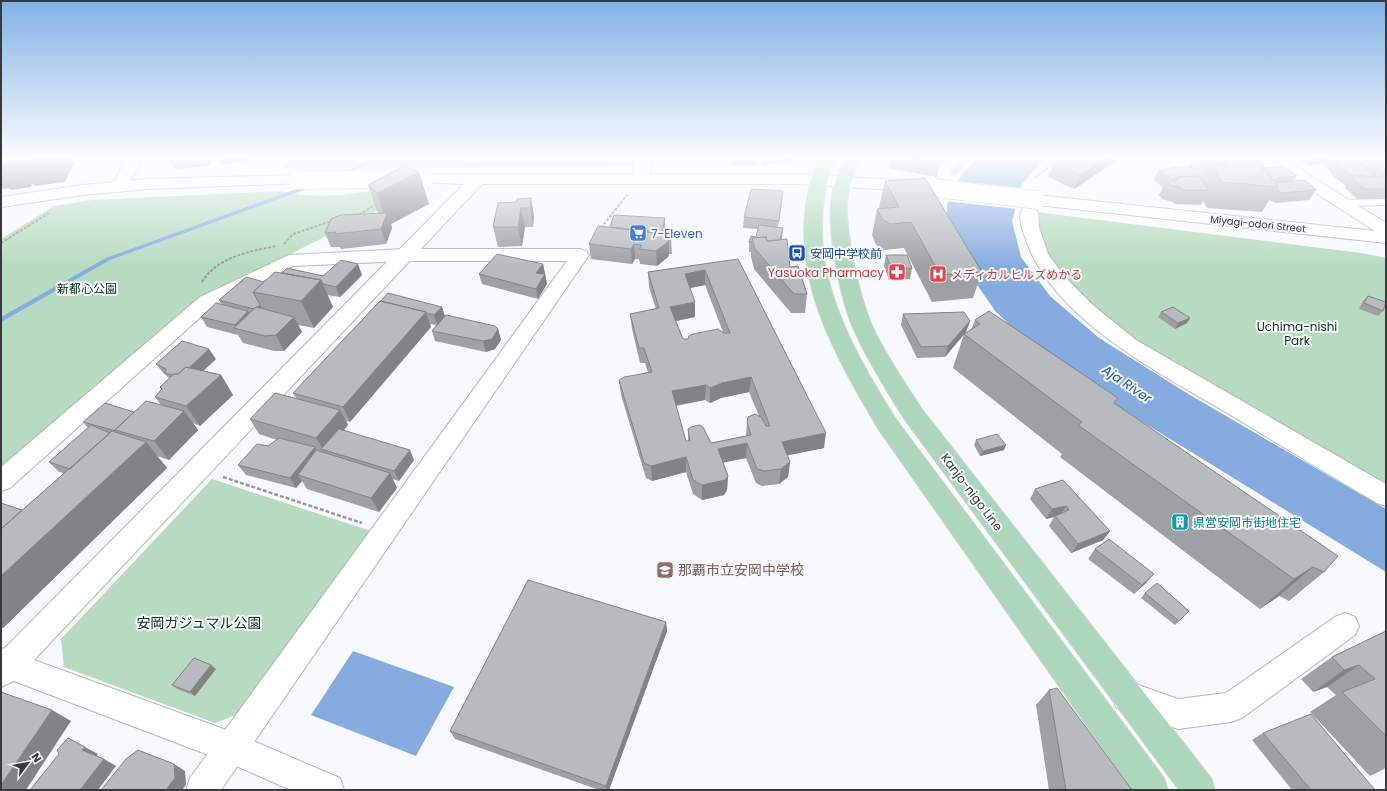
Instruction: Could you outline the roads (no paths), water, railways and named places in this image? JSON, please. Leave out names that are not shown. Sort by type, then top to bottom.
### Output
[{"type":"main road","points":[[815,194],[813,202],[814,242],[820,290],[835,332],[856,373],[892,430],[1152,790]]},
{"type":"main road","name":"Kanjo-nigo Line","points":[[841,194],[839,204],[843,251],[851,291],[864,331],[885,370],[913,414],[1199,790]]},
{"type":"street","name":"Miyagi-odori Street","points":[[1,202],[65,194]]},
{"type":"street","points":[[328,790],[232,748],[4,666],[464,194]]},
{"type":"street","name":"Miyagi-odori Street","points":[[967,194],[1033,206],[1386,238]]},
{"type":"street","points":[[1327,194],[1386,232]]},
{"type":"street","points":[[1033,206],[1030,227],[1038,254],[1057,280],[1087,311],[1129,345],[1386,496]]},
{"type":"street","points":[[1,481],[208,301],[289,261],[405,255],[580,255],[202,790]]},
{"type":"street","points":[[1127,696],[1178,714],[1231,708],[1345,626]]},
{"type":"lane","points":[[1341,203],[1386,202]]},
{"type":"water","name":"Aja River","points":[[952,194],[1019,194],[1012,221],[1021,257],[1050,296],[1099,338],[1190,395],[1386,509],[1386,572],[1097,394],[1041,355],[996,312],[964,266],[947,225],[947,205]]},
{"type":"water","points":[[353,651],[454,687],[416,756],[311,715]]},
{"type":"waterway","points":[[1,320],[108,259],[288,194]]},
{"type":"place","name":"7-Eleven","points":[[638,233]]},
{"type":"place","name":"安岡中学校前","points":[[797,253]]},
{"type":"place","name":"Yasuoka Pharmacy","points":[[897,272]]},
{"type":"place","name":"メディカルヒルズめかる","points":[[938,274]]},
{"type":"place","name":"県営安岡市街地住宅","points":[[1180,522]]},
{"type":"place","name":"那覇市立安岡中学校","points":[[665,570]]},
{"type":"park label","name":"新都心公園","points":[[87,288]]},
{"type":"park label","name":"Uchima-nishi Park","points":[[1297,333]]},
{"type":"park label","name":"安岡ガジュマル公園","points":[[199,623]]}]
